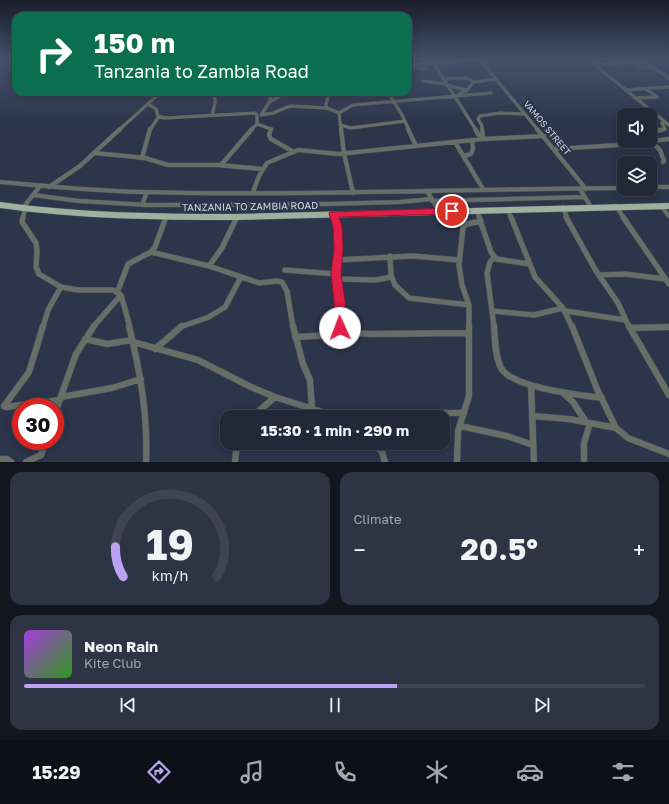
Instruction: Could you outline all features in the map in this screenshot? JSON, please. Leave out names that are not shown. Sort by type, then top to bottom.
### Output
[{"type":"highway","name":"TANZANIA TO ZAMBIA ROAD","points":[[0,205],[23,209],[98,216],[166,217],[237,217],[616,206],[665,206]]},
{"type":"street","points":[[426,82],[467,90]]},
{"type":"street","points":[[444,82],[482,139]]},
{"type":"street","points":[[455,96],[467,90],[474,82],[477,82]]},
{"type":"street","name":"VAMOS STREET","points":[[498,82],[586,189]]},
{"type":"street","points":[[615,82],[669,126]]},
{"type":"street","points":[[625,90],[669,87]]},
{"type":"street","points":[[635,98],[657,97],[646,89]]},
{"type":"street","points":[[339,113],[348,106],[353,105],[491,93]]},
{"type":"street","points":[[49,187],[80,166],[157,96]]},
{"type":"street","points":[[212,115],[215,96]]},
{"type":"street","points":[[270,102],[271,96]]},
{"type":"street","points":[[257,119],[270,102],[280,96]]},
{"type":"street","points":[[327,108],[326,105],[328,96]]},
{"type":"street","points":[[391,96],[405,121],[416,146]]},
{"type":"street","points":[[148,104],[156,109],[159,116],[165,118],[251,113],[257,115],[257,124],[221,165]]},
{"type":"street","points":[[261,115],[273,113],[290,106],[327,108],[339,113]]},
{"type":"street","points":[[339,113],[344,153],[353,193]]},
{"type":"street","points":[[482,139],[482,126],[478,119],[480,116],[500,113],[525,114]]},
{"type":"street","points":[[142,158],[151,127],[159,116]]},
{"type":"street","points":[[340,125],[351,128],[405,121]]},
{"type":"street","points":[[657,131],[665,129],[662,123],[664,121]]},
{"type":"street","points":[[257,124],[269,127],[271,129],[269,135],[271,139],[294,152]]},
{"type":"street","points":[[253,192],[267,163],[294,152],[304,150],[344,153],[482,139],[544,136]]},
{"type":"street","points":[[464,156],[471,154],[472,140]]},
{"type":"street","points":[[657,141],[669,140]]},
{"type":"street","points":[[455,142],[483,189]]},
{"type":"street","points":[[554,149],[617,145]]},
{"type":"street","points":[[657,148],[662,154],[664,160],[662,162]]},
{"type":"street","points":[[95,152],[142,158],[168,165],[221,165],[263,169]]},
{"type":"street","points":[[0,182],[49,187],[147,192],[353,193],[483,189],[617,188]]},
{"type":"street","points":[[40,186],[23,209],[22,222],[33,236],[37,248],[36,269],[39,274],[61,287],[78,290],[114,290],[119,294],[124,302],[141,379],[148,437],[146,462]]},
{"type":"street","points":[[657,187],[669,187]]},
{"type":"street","points":[[580,189],[591,207]]},
{"type":"street","points":[[427,191],[431,200],[439,211]]},
{"type":"street","points":[[142,205],[147,192]]},
{"type":"street","points":[[34,195],[142,205],[250,206],[585,197]]},
{"type":"street","points":[[616,206],[669,284]]},
{"type":"street","points":[[665,206],[669,216]]},
{"type":"street","points":[[563,208],[567,219],[599,276],[618,304],[630,328],[669,395]]},
{"type":"street","points":[[508,210],[529,264],[542,286],[564,310],[616,428],[628,438],[669,454]]},
{"type":"street","points":[[477,211],[494,257],[502,262],[529,264]]},
{"type":"street","points":[[333,214],[337,226],[336,277],[340,301],[339,332]]},
{"type":"street","points":[[61,398],[75,355],[101,316],[119,294],[128,264],[151,252],[155,247],[166,217]]},
{"type":"street","points":[[209,266],[222,248],[237,217]]},
{"type":"street","points":[[457,462],[458,431],[469,396],[469,305],[460,272],[459,260],[463,226],[480,221]]},
{"type":"street","points":[[85,339],[107,344],[133,341],[155,349],[198,360],[251,387],[312,410],[310,380],[303,364],[295,337],[285,285],[278,281],[259,283],[209,266],[151,252]]},
{"type":"street","points":[[337,260],[357,257],[421,255],[459,260]]},
{"type":"street","points":[[390,256],[391,277],[394,285],[401,293],[409,298],[469,305]]},
{"type":"street","points":[[494,257],[489,262],[487,272],[494,326],[502,368],[512,378],[526,384],[562,392],[602,398]]},
{"type":"street","points":[[285,270],[317,272],[336,277],[376,280],[391,277]]},
{"type":"street","points":[[599,276],[625,274],[665,279]]},
{"type":"street","points":[[155,349],[181,326],[209,317],[225,307],[241,277]]},
{"type":"street","points":[[2,407],[29,372],[48,310],[61,287]]},
{"type":"street","points":[[493,311],[534,315],[564,310],[626,320]]},
{"type":"street","points":[[630,328],[669,327]]},
{"type":"street","points":[[295,337],[334,335],[339,332],[369,335],[469,333]]},
{"type":"street","points":[[64,398],[112,388],[141,379]]},
{"type":"street","points":[[531,385],[534,462]]},
{"type":"street","points":[[562,392],[573,402],[588,423],[584,443],[584,462]]},
{"type":"street","points":[[260,410],[275,397]]},
{"type":"street","points":[[2,407],[12,406]]},
{"type":"street","points":[[450,413],[464,413]]},
{"type":"street","points":[[532,416],[616,428]]},
{"type":"street","points":[[460,426],[507,436],[533,445]]},
{"type":"street","points":[[26,462],[41,455],[43,450]]},
{"type":"street","points":[[235,462],[236,450]]},
{"type":"street","points":[[380,450],[385,462]]},
{"type":"street","points":[[0,459],[10,462]]},
{"type":"route","points":[[340,328],[340,301],[336,274],[338,248],[337,226],[333,214],[452,211]]}]
